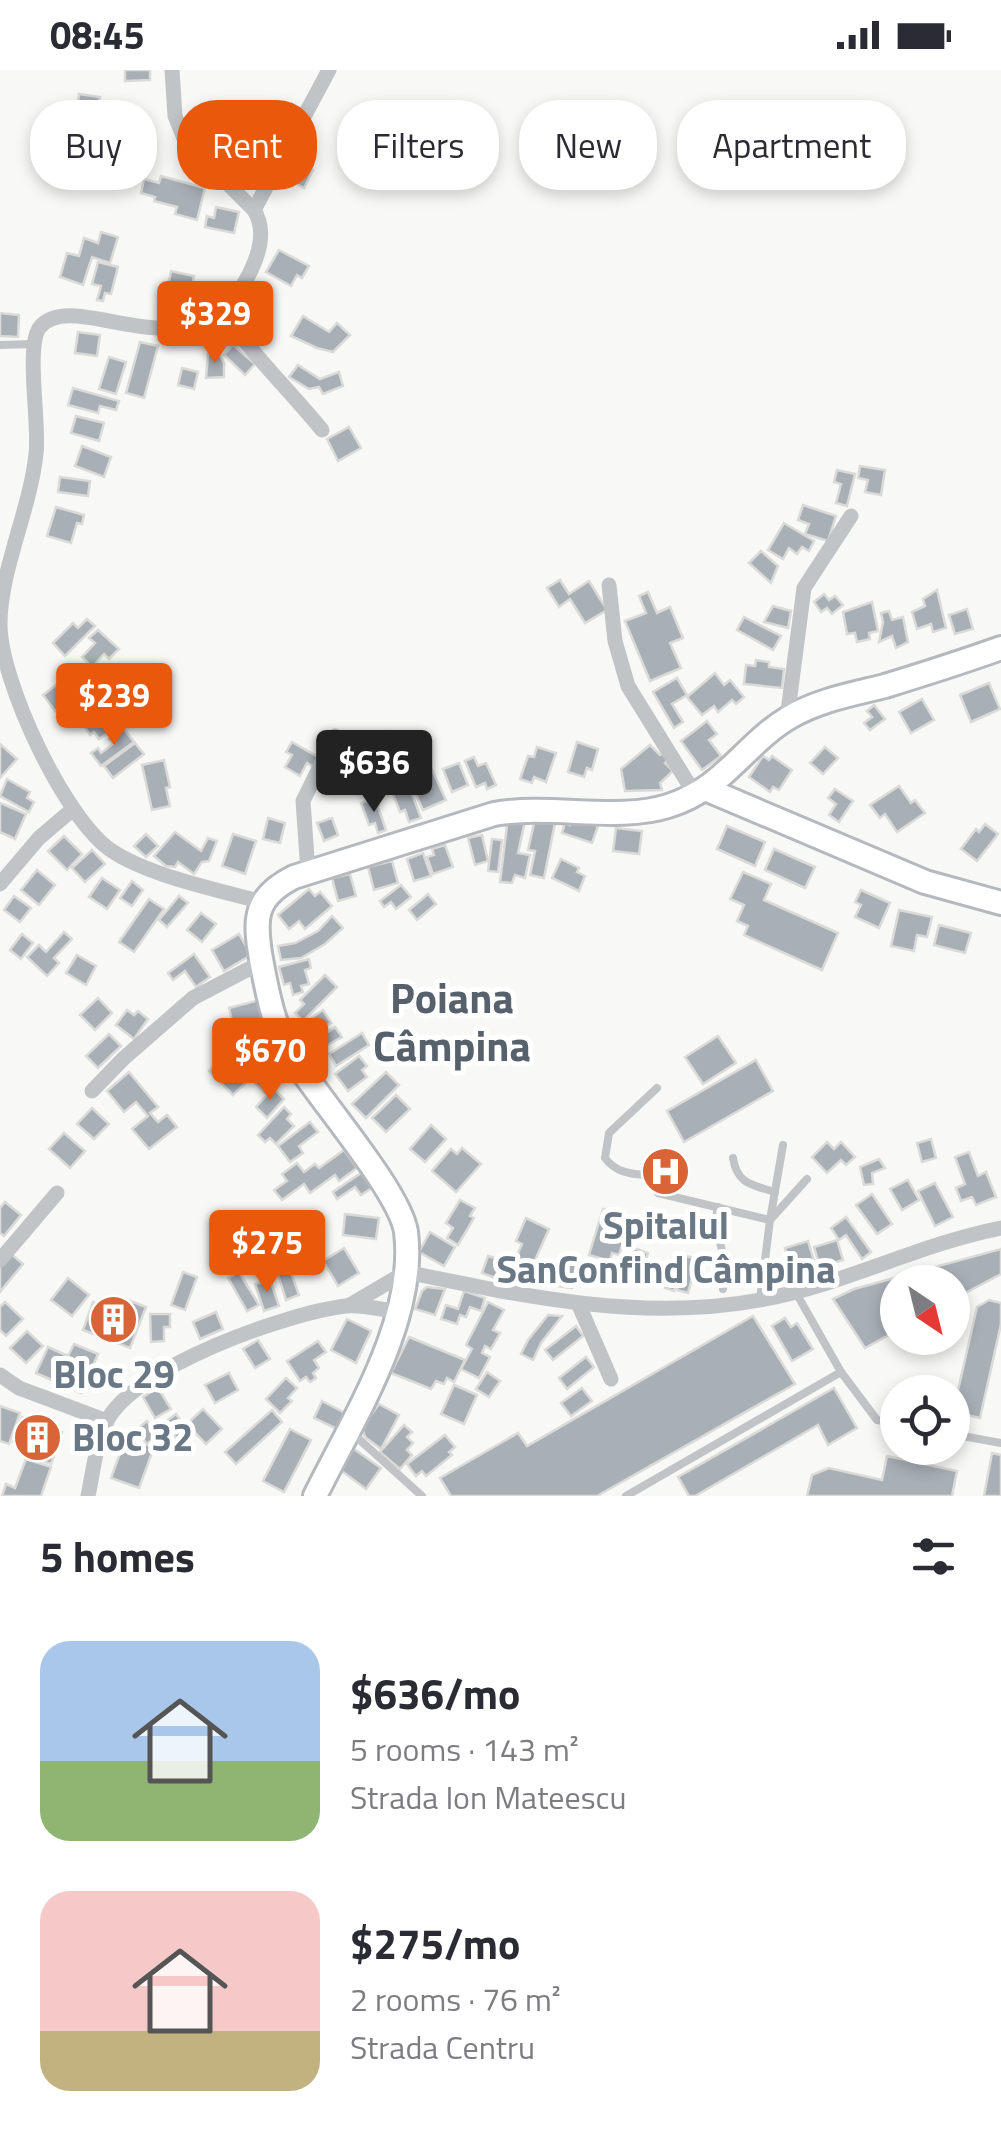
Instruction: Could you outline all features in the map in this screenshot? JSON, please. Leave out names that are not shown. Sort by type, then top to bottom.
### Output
[{"type":"main road","points":[[315,1496],[399,1312],[406,1272],[403,1218],[283,1041],[256,924],[262,902],[282,882],[308,872],[494,814],[520,809],[644,812],[702,793],[787,718],[812,706],[934,672],[1001,648]]},
{"type":"main road","points":[[702,793],[925,882],[1001,903]]},
{"type":"street","points":[[172,70],[175,116],[186,141],[254,210],[262,232],[257,254],[222,312],[204,322],[169,328],[64,317],[38,328],[32,364],[39,426],[36,458],[1,599],[0,626],[23,712],[73,809],[94,836],[128,860],[262,902]]},
{"type":"street","points":[[254,210],[329,70]]},
{"type":"street","points":[[222,312],[253,354],[322,430]]},
{"type":"street","points":[[787,718],[804,588],[852,516]]},
{"type":"street","points":[[609,584],[615,641],[628,686],[702,793]]},
{"type":"street","points":[[308,872],[303,801],[335,736]]},
{"type":"street","points":[[3,874],[73,809]]},
{"type":"street","points":[[92,1091],[193,998],[262,962]]},
{"type":"street","points":[[0,1260],[58,1193]]},
{"type":"street","points":[[88,1496],[107,1420],[138,1388],[186,1361],[285,1319],[350,1305],[406,1272],[578,1303],[632,1308],[760,1300],[1001,1228]]},
{"type":"street","points":[[578,1303],[612,1379]]},
{"type":"street","points":[[350,1305],[399,1312]]},
{"type":"street","points":[[0,1375],[20,1388],[107,1420]]},
{"type":"lane","points":[[0,345],[33,344]]},
{"type":"lane","points":[[657,1088],[609,1133],[605,1158],[611,1166],[628,1174],[647,1175],[658,1193],[770,1220]]},
{"type":"lane","points":[[760,1300],[782,1145]]},
{"type":"lane","points":[[733,1158],[735,1172],[743,1182],[774,1192]]},
{"type":"lane","points":[[770,1220],[806,1179]]},
{"type":"lane","points":[[718,1208],[715,1225],[726,1262],[723,1290]]},
{"type":"lane","points":[[795,1292],[841,1372],[880,1421]]},
{"type":"lane","points":[[626,1496],[841,1372]]},
{"type":"lane","points":[[348,1429],[422,1496]]},
{"type":"lane","points":[[970,1437],[1001,1443]]},
{"type":"building","points":[[125,70],[150,70],[150,80],[125,81]]},
{"type":"building","points":[[79,94],[100,97],[100,100],[78,100]]},
{"type":"building","points":[[161,176],[177,180],[177,190],[204,190],[197,220],[175,214],[177,207],[141,193],[157,190]]},
{"type":"building","points":[[216,207],[239,212],[234,233],[205,227],[207,216],[214,218]]},
{"type":"building","points":[[101,232],[118,237],[110,263],[92,257],[83,285],[60,277],[67,253],[79,256],[84,238],[98,243]]},
{"type":"building","points":[[279,250],[309,266],[291,286],[266,272]]},
{"type":"building","points":[[98,262],[118,267],[111,294],[105,293],[103,301],[97,300],[101,286],[92,284]]},
{"type":"building","points":[[171,271],[194,276],[189,301],[166,297]]},
{"type":"building","points":[[244,305],[267,326],[254,341],[230,320]]},
{"type":"building","points":[[0,313],[19,315],[18,337],[0,336]]},
{"type":"building","points":[[303,316],[329,332],[337,323],[350,335],[333,352],[317,348],[291,336]]},
{"type":"building","points":[[78,332],[100,335],[97,356],[75,353]]},
{"type":"building","points":[[140,342],[158,346],[144,398],[126,393]]},
{"type":"building","points":[[233,345],[255,364],[245,375],[224,355]]},
{"type":"building","points":[[218,352],[224,363],[224,377],[206,378],[208,354]]},
{"type":"building","points":[[109,357],[126,362],[116,394],[99,389]]},
{"type":"building","points":[[298,365],[320,379],[339,372],[343,386],[323,394],[319,387],[309,389],[289,377]]},
{"type":"building","points":[[182,368],[198,372],[194,389],[178,385]]},
{"type":"building","points":[[73,388],[119,401],[116,410],[100,406],[98,413],[68,405]]},
{"type":"building","points":[[76,416],[104,423],[99,441],[71,433]]},
{"type":"building","points":[[349,427],[361,448],[338,461],[327,439]]},
{"type":"building","points":[[82,446],[111,457],[104,477],[75,466]]},
{"type":"building","points":[[860,466],[885,470],[881,495],[865,492],[868,480],[858,478]]},
{"type":"building","points":[[837,470],[855,474],[847,506],[836,503],[841,484],[834,482]]},
{"type":"building","points":[[60,477],[90,481],[88,496],[58,492]]},
{"type":"building","points":[[803,505],[836,516],[828,541],[805,534],[809,524],[798,520]]},
{"type":"building","points":[[56,507],[84,515],[71,543],[47,536]]},
{"type":"building","points":[[784,523],[814,541],[809,551],[802,547],[797,554],[789,548],[783,559],[768,550]]},
{"type":"building","points":[[761,551],[778,566],[771,583],[749,563]]},
{"type":"building","points":[[560,580],[569,594],[589,581],[607,610],[585,623],[570,599],[559,607],[547,588]]},
{"type":"building","points":[[937,590],[946,628],[933,632],[931,624],[917,629],[912,612],[925,606],[923,599]]},
{"type":"building","points":[[648,592],[657,613],[670,607],[683,638],[670,643],[681,668],[650,681],[625,621],[646,613],[639,596]]},
{"type":"building","points":[[824,594],[829,600],[835,596],[843,605],[832,614],[827,608],[821,612],[814,602]]},
{"type":"building","points":[[872,602],[878,631],[869,633],[870,639],[857,642],[855,633],[847,634],[843,612]]},
{"type":"building","points":[[773,606],[791,611],[788,628],[764,622]]},
{"type":"building","points":[[967,609],[973,629],[955,634],[949,615]]},
{"type":"building","points":[[889,611],[892,620],[903,617],[908,642],[896,648],[892,636],[879,642],[881,613]]},
{"type":"building","points":[[744,617],[781,636],[773,650],[737,630]]},
{"type":"building","points":[[87,619],[95,626],[65,656],[53,643],[73,623],[78,628]]},
{"type":"building","points":[[98,630],[119,649],[109,659],[104,654],[92,667],[82,657],[95,643],[89,638]]},
{"type":"building","points":[[756,660],[784,669],[782,688],[744,684],[746,665],[755,666]]},
{"type":"building","points":[[715,673],[724,685],[730,680],[744,697],[736,704],[732,700],[718,712],[714,706],[702,715],[687,697]]},
{"type":"building","points":[[677,678],[687,695],[672,704],[683,722],[674,728],[653,692]]},
{"type":"building","points":[[989,683],[1000,709],[971,722],[960,695]]},
{"type":"building","points":[[56,685],[63,694],[71,688],[76,695],[55,711],[43,695]]},
{"type":"building","points":[[922,699],[934,720],[911,733],[899,712]]},
{"type":"building","points":[[104,705],[118,726],[99,739],[94,732],[90,735],[81,721]]},
{"type":"building","points":[[874,705],[885,719],[870,730],[864,723],[872,717],[867,711]]},
{"type":"building","points":[[707,721],[717,734],[709,740],[721,756],[702,770],[681,741]]},
{"type":"building","points":[[124,729],[134,742],[101,766],[91,753],[98,748],[101,753],[113,744],[109,739]]},
{"type":"building","points":[[386,731],[394,739],[387,746],[394,753],[366,778],[352,762]]},
{"type":"building","points":[[292,742],[320,758],[314,767],[307,763],[300,776],[285,767],[292,755],[286,752]]},
{"type":"building","points":[[577,742],[598,749],[592,770],[587,768],[584,777],[568,772]]},
{"type":"building","points":[[135,743],[144,754],[113,778],[104,766]]},
{"type":"building","points":[[0,744],[17,759],[0,778]]},
{"type":"building","points":[[650,745],[660,755],[664,753],[669,759],[665,763],[673,771],[660,783],[662,790],[625,791],[621,769]]},
{"type":"building","points":[[537,747],[556,753],[546,782],[534,777],[532,783],[520,779],[528,756],[534,757]]},
{"type":"building","points":[[825,747],[838,758],[823,774],[810,763]]},
{"type":"building","points":[[763,756],[769,760],[772,756],[792,770],[779,790],[773,787],[770,792],[749,777]]},
{"type":"building","points":[[474,757],[478,766],[486,763],[496,785],[487,789],[485,783],[476,787],[465,761]]},
{"type":"building","points":[[164,760],[170,806],[152,810],[142,765]]},
{"type":"building","points":[[429,763],[446,800],[423,810],[411,783],[420,779],[415,769]]},
{"type":"building","points":[[459,763],[468,785],[452,792],[443,769]]},
{"type":"building","points":[[7,779],[30,792],[27,798],[34,802],[29,812],[0,796]]},
{"type":"building","points":[[408,783],[421,818],[409,822],[405,810],[400,812],[391,789]]},
{"type":"building","points":[[899,786],[911,803],[915,800],[925,813],[897,832],[885,814],[880,818],[870,805]]},
{"type":"building","points":[[835,789],[853,801],[839,822],[829,815],[836,804],[828,798]]},
{"type":"building","points":[[375,798],[386,830],[378,833],[375,823],[369,825],[361,803]]},
{"type":"building","points":[[0,803],[26,814],[15,839],[0,832]]},
{"type":"building","points":[[573,817],[598,826],[592,843],[562,833],[565,823],[570,825]]},
{"type":"building","points":[[268,818],[285,823],[280,843],[263,839]]},
{"type":"building","points":[[332,818],[338,835],[324,841],[317,823]]},
{"type":"building","points":[[535,819],[555,823],[544,878],[530,875],[535,851],[528,850]]},
{"type":"building","points":[[525,821],[518,853],[530,855],[525,878],[515,875],[512,883],[500,882],[507,825]]},
{"type":"building","points":[[985,824],[998,834],[977,861],[961,849],[976,829],[979,832]]},
{"type":"building","points":[[727,826],[765,842],[755,866],[717,849]]},
{"type":"building","points":[[616,828],[642,831],[639,854],[613,851]]},
{"type":"building","points":[[175,832],[201,851],[208,838],[217,841],[209,861],[202,862],[194,874],[178,862],[175,867],[166,866],[154,856]]},
{"type":"building","points":[[146,834],[158,846],[146,857],[134,846]]},
{"type":"building","points":[[233,834],[256,841],[245,874],[222,866]]},
{"type":"building","points":[[482,835],[488,861],[475,865],[468,838]]},
{"type":"building","points":[[64,836],[82,854],[67,870],[48,851]]},
{"type":"building","points":[[492,839],[502,840],[498,872],[488,871]]},
{"type":"building","points":[[445,845],[453,867],[433,874],[427,857],[434,855],[432,849]]},
{"type":"building","points":[[774,849],[815,867],[805,888],[765,870]]},
{"type":"building","points":[[92,850],[105,864],[85,882],[72,868]]},
{"type":"building","points":[[423,853],[431,876],[414,881],[407,859]]},
{"type":"building","points":[[561,859],[579,868],[577,872],[585,876],[579,891],[552,878]]},
{"type":"building","points":[[392,861],[398,883],[374,890],[368,867]]},
{"type":"building","points":[[37,870],[55,885],[39,905],[21,890]]},
{"type":"building","points":[[743,872],[771,884],[764,900],[838,933],[822,970],[744,935],[748,926],[737,921],[744,905],[730,899]]},
{"type":"building","points":[[350,874],[356,896],[338,901],[332,878]]},
{"type":"building","points":[[102,878],[120,890],[107,909],[89,897]]},
{"type":"building","points":[[132,881],[143,890],[132,906],[120,898]]},
{"type":"building","points":[[401,885],[411,897],[396,909],[391,902],[384,907],[380,901]]},
{"type":"building","points":[[309,889],[315,896],[320,892],[332,906],[305,929],[299,921],[289,929],[278,915]]},
{"type":"building","points":[[861,890],[890,903],[879,928],[855,917],[861,905],[855,902]]},
{"type":"building","points":[[428,894],[436,904],[417,920],[409,910]]},
{"type":"building","points":[[14,896],[31,908],[20,922],[4,910]]},
{"type":"building","points":[[179,896],[188,903],[167,927],[159,920]]},
{"type":"building","points":[[149,899],[164,909],[134,952],[119,942]]},
{"type":"building","points":[[899,910],[932,917],[927,937],[917,935],[914,951],[891,946]]},
{"type":"building","points":[[201,913],[216,924],[202,942],[187,930]]},
{"type":"building","points":[[332,916],[343,928],[325,944],[301,958],[281,960],[278,946],[295,943],[318,931]]},
{"type":"building","points":[[939,925],[971,933],[965,953],[934,945]]},
{"type":"building","points":[[64,932],[72,939],[54,958],[59,963],[47,976],[27,957],[39,945],[46,952]]},
{"type":"building","points":[[22,934],[33,943],[21,959],[10,950]]},
{"type":"building","points":[[239,934],[251,955],[224,971],[212,950]]},
{"type":"building","points":[[194,954],[210,977],[196,987],[185,971],[173,980],[168,973]]},
{"type":"building","points":[[77,955],[96,966],[86,985],[66,973]]},
{"type":"building","points":[[309,959],[311,968],[305,970],[309,984],[301,986],[303,992],[293,995],[290,983],[284,985],[279,967]]},
{"type":"building","points":[[325,975],[337,987],[303,1021],[295,1013],[304,1004],[300,1000]]},
{"type":"building","points":[[98,998],[112,1013],[95,1030],[80,1015]]},
{"type":"building","points":[[260,1000],[265,1018],[257,1020],[258,1027],[247,1030],[251,1048],[239,1051],[229,1008]]},
{"type":"building","points":[[127,1010],[134,1015],[138,1011],[148,1019],[134,1039],[116,1025]]},
{"type":"building","points":[[323,1010],[331,1023],[305,1037],[298,1027]]},
{"type":"building","points":[[335,1027],[342,1037],[318,1050],[313,1043]]},
{"type":"building","points":[[362,1033],[369,1045],[336,1066],[329,1054]]},
{"type":"building","points":[[109,1034],[121,1046],[98,1068],[86,1056]]},
{"type":"building","points":[[718,1036],[736,1063],[703,1084],[685,1057]]},
{"type":"building","points":[[228,1052],[252,1077],[233,1095],[209,1071]]},
{"type":"building","points":[[359,1056],[367,1066],[362,1070],[367,1077],[348,1091],[335,1074]]},
{"type":"building","name":"Spitalul SanConfind Câmpina","points":[[756,1060],[773,1091],[684,1142],[667,1111]]},
{"type":"building","points":[[276,1062],[285,1073],[265,1093],[255,1083]]},
{"type":"building","points":[[129,1072],[158,1107],[150,1113],[158,1122],[167,1115],[177,1127],[149,1149],[132,1129],[148,1116],[136,1102],[124,1112],[107,1091]]},
{"type":"building","points":[[386,1072],[399,1085],[366,1118],[352,1104]]},
{"type":"building","points":[[273,1088],[284,1099],[267,1118],[256,1107]]},
{"type":"building","points":[[396,1095],[410,1109],[386,1132],[372,1118]]},
{"type":"building","points":[[284,1107],[294,1126],[276,1144],[270,1138],[265,1142],[258,1135]]},
{"type":"building","points":[[92,1108],[109,1124],[94,1139],[77,1124]]},
{"type":"building","points":[[310,1122],[318,1132],[299,1146],[303,1153],[290,1162],[278,1146]]},
{"type":"building","points":[[431,1125],[446,1139],[425,1162],[410,1149]]},
{"type":"building","points":[[64,1133],[85,1151],[70,1168],[49,1149]]},
{"type":"building","points":[[931,1139],[936,1158],[922,1162],[917,1143]]},
{"type":"building","points":[[827,1142],[834,1149],[841,1142],[855,1157],[846,1165],[841,1160],[827,1173],[812,1157]]},
{"type":"building","points":[[462,1148],[481,1164],[456,1192],[432,1171],[451,1149],[457,1154]]},
{"type":"building","points":[[344,1150],[357,1168],[339,1181],[335,1175],[310,1193],[304,1184],[282,1200],[274,1190],[287,1181],[282,1174],[297,1163],[304,1172],[315,1164],[319,1168]]},
{"type":"building","points":[[969,1152],[978,1176],[986,1172],[996,1197],[976,1205],[972,1197],[961,1201],[956,1188],[965,1184],[955,1157]]},
{"type":"building","points":[[879,1159],[885,1168],[872,1173],[873,1184],[864,1185],[860,1167]]},
{"type":"building","points":[[361,1173],[372,1188],[361,1195],[355,1187],[337,1199],[333,1192]]},
{"type":"building","points":[[908,1180],[919,1200],[902,1210],[890,1189]]},
{"type":"building","points":[[935,1183],[953,1217],[935,1226],[918,1191]]},
{"type":"building","points":[[872,1194],[892,1224],[877,1234],[856,1205]]},
{"type":"building","points":[[460,1200],[475,1208],[470,1216],[474,1218],[458,1245],[447,1238],[453,1228],[446,1223]]},
{"type":"building","points":[[5,1202],[21,1215],[4,1236],[0,1233],[0,1208]]},
{"type":"building","points":[[603,1209],[613,1212],[609,1227],[626,1232],[619,1255],[612,1253],[610,1261],[589,1255]]},
{"type":"building","points":[[345,1214],[379,1218],[376,1239],[343,1235]]},
{"type":"building","points":[[846,1217],[871,1252],[862,1259],[846,1235],[839,1240],[831,1228]]},
{"type":"building","points":[[526,1218],[549,1229],[531,1269],[514,1262],[522,1244],[516,1241]]},
{"type":"building","points":[[430,1232],[455,1247],[444,1266],[419,1252]]},
{"type":"building","points":[[837,1240],[843,1260],[820,1267],[814,1247]]},
{"type":"building","points":[[808,1241],[817,1271],[794,1278],[785,1248]]},
{"type":"building","points":[[628,1246],[648,1253],[640,1278],[619,1271]]},
{"type":"building","points":[[344,1248],[359,1273],[338,1286],[323,1261]]},
{"type":"building","points":[[1001,1249],[1001,1274],[970,1290],[970,1265],[942,1265]]},
{"type":"building","points":[[10,1253],[23,1264],[0,1292],[0,1265]]},
{"type":"building","points":[[674,1254],[683,1256],[674,1291],[665,1288]]},
{"type":"building","points":[[488,1256],[502,1260],[495,1278],[482,1273]]},
{"type":"building","points":[[686,1256],[697,1259],[688,1293],[677,1290]]},
{"type":"building","points":[[553,1261],[576,1265],[572,1288],[549,1285]]},
{"type":"building","points":[[289,1267],[299,1295],[286,1300],[277,1271]]},
{"type":"building","points":[[183,1272],[197,1277],[185,1310],[171,1305]]},
{"type":"building","points":[[239,1272],[259,1305],[247,1311],[228,1278]]},
{"type":"building","points":[[68,1278],[89,1295],[72,1316],[51,1300]]},
{"type":"building","points":[[270,1279],[279,1306],[264,1311],[255,1284]]},
{"type":"building","points":[[880,1282],[880,1340],[865,1348],[833,1299]]},
{"type":"building","points":[[427,1287],[445,1289],[435,1315],[415,1309]]},
{"type":"building","points":[[464,1291],[485,1298],[481,1311],[470,1307],[466,1317],[460,1315],[457,1324],[441,1319],[446,1305],[458,1309]]},
{"type":"building","name":"Bloc 29","points":[[120,1297],[146,1307],[130,1348],[83,1330],[93,1302],[115,1310]]},
{"type":"building","points":[[989,1300],[1001,1303],[1001,1324],[980,1418],[970,1416],[970,1375],[961,1375],[966,1355],[970,1355],[977,1307]]},
{"type":"building","points":[[5,1302],[23,1319],[6,1336],[0,1330],[0,1307]]},
{"type":"building","points":[[488,1302],[504,1310],[493,1330],[500,1333],[491,1349],[485,1346],[482,1353],[490,1357],[479,1378],[461,1369],[472,1349],[466,1345]]},
{"type":"building","points":[[216,1312],[223,1329],[200,1339],[193,1322]]},
{"type":"building","points":[[150,1314],[170,1314],[170,1327],[164,1327],[164,1341],[151,1342]]},
{"type":"building","points":[[548,1315],[562,1316],[533,1360],[521,1354],[528,1340]]},
{"type":"building","points":[[753,1316],[795,1384],[597,1496],[451,1496],[440,1478],[518,1433],[527,1446]]},
{"type":"building","points":[[785,1318],[791,1327],[797,1323],[813,1349],[792,1361],[772,1326]]},
{"type":"building","points":[[347,1319],[371,1331],[356,1363],[331,1350]]},
{"type":"building","points":[[576,1326],[583,1336],[553,1360],[545,1350]]},
{"type":"building","points":[[27,1331],[43,1346],[26,1363],[10,1348]]},
{"type":"building","points":[[409,1337],[465,1360],[454,1382],[447,1378],[444,1384],[436,1381],[431,1389],[391,1373]]},
{"type":"building","points":[[258,1340],[270,1359],[255,1368],[243,1349]]},
{"type":"building","points":[[318,1341],[326,1352],[314,1360],[319,1368],[313,1373],[316,1378],[300,1381],[287,1361]]},
{"type":"building","points":[[74,1344],[98,1354],[81,1393],[36,1373],[48,1347],[68,1356]]},
{"type":"building","points":[[586,1357],[594,1367],[567,1389],[559,1378]]},
{"type":"building","points":[[487,1372],[500,1381],[489,1397],[476,1389]]},
{"type":"building","points":[[229,1373],[238,1390],[215,1403],[205,1385]]},
{"type":"building","points":[[286,1378],[297,1388],[288,1398],[292,1401],[280,1413],[266,1399]]},
{"type":"building","points":[[454,1385],[477,1395],[464,1424],[441,1414]]},
{"type":"building","points":[[158,1388],[171,1409],[155,1418],[143,1397]]},
{"type":"building","points":[[582,1388],[592,1401],[571,1416],[561,1403]]},
{"type":"building","points":[[834,1388],[857,1428],[828,1445],[818,1425],[689,1496],[678,1477]]},
{"type":"building","points":[[322,1401],[345,1413],[337,1429],[314,1418]]},
{"type":"building","points":[[379,1404],[399,1415],[381,1449],[365,1437],[362,1427]]},
{"type":"building","points":[[0,1406],[20,1413],[9,1444],[0,1441]]},
{"type":"building","points":[[203,1409],[222,1429],[206,1444],[187,1424]]},
{"type":"building","points":[[272,1410],[282,1422],[236,1464],[225,1452]]},
{"type":"building","points":[[176,1414],[192,1436],[181,1445],[165,1422]]},
{"type":"building","name":"Bloc 32","points":[[22,1417],[62,1432],[51,1464],[27,1455],[29,1448],[13,1442]]},
{"type":"building","points":[[147,1421],[158,1435],[147,1444],[136,1430]]},
{"type":"building","points":[[404,1425],[412,1432],[407,1437],[413,1443],[407,1450],[412,1455],[400,1469],[380,1452]]},
{"type":"building","points":[[290,1429],[311,1440],[284,1492],[263,1481]]},
{"type":"building","points":[[445,1435],[455,1447],[449,1452],[452,1455],[426,1476],[422,1471],[416,1476],[407,1464]]},
{"type":"building","points":[[126,1437],[154,1447],[139,1488],[111,1478]]},
{"type":"building","points":[[354,1449],[381,1468],[366,1489],[339,1469]]},
{"type":"building","points":[[992,1453],[1001,1455],[1001,1496],[984,1496]]},
{"type":"building","points":[[26,1459],[51,1467],[41,1496],[2,1496],[6,1484],[15,1488]]},
{"type":"building","points":[[885,1465],[929,1465],[957,1471],[952,1496],[807,1496],[812,1475],[829,1468],[882,1480]]},
{"type":"place","name":"Spitalul SanConfind Câmpina","points":[[666,1171]]},
{"type":"place","name":"Bloc 29","points":[[114,1320]]},
{"type":"place","name":"Bloc 32","points":[[37,1437]]},
{"type":"district","name":"Poiana Câmpina","points":[[452,1021]]}]
